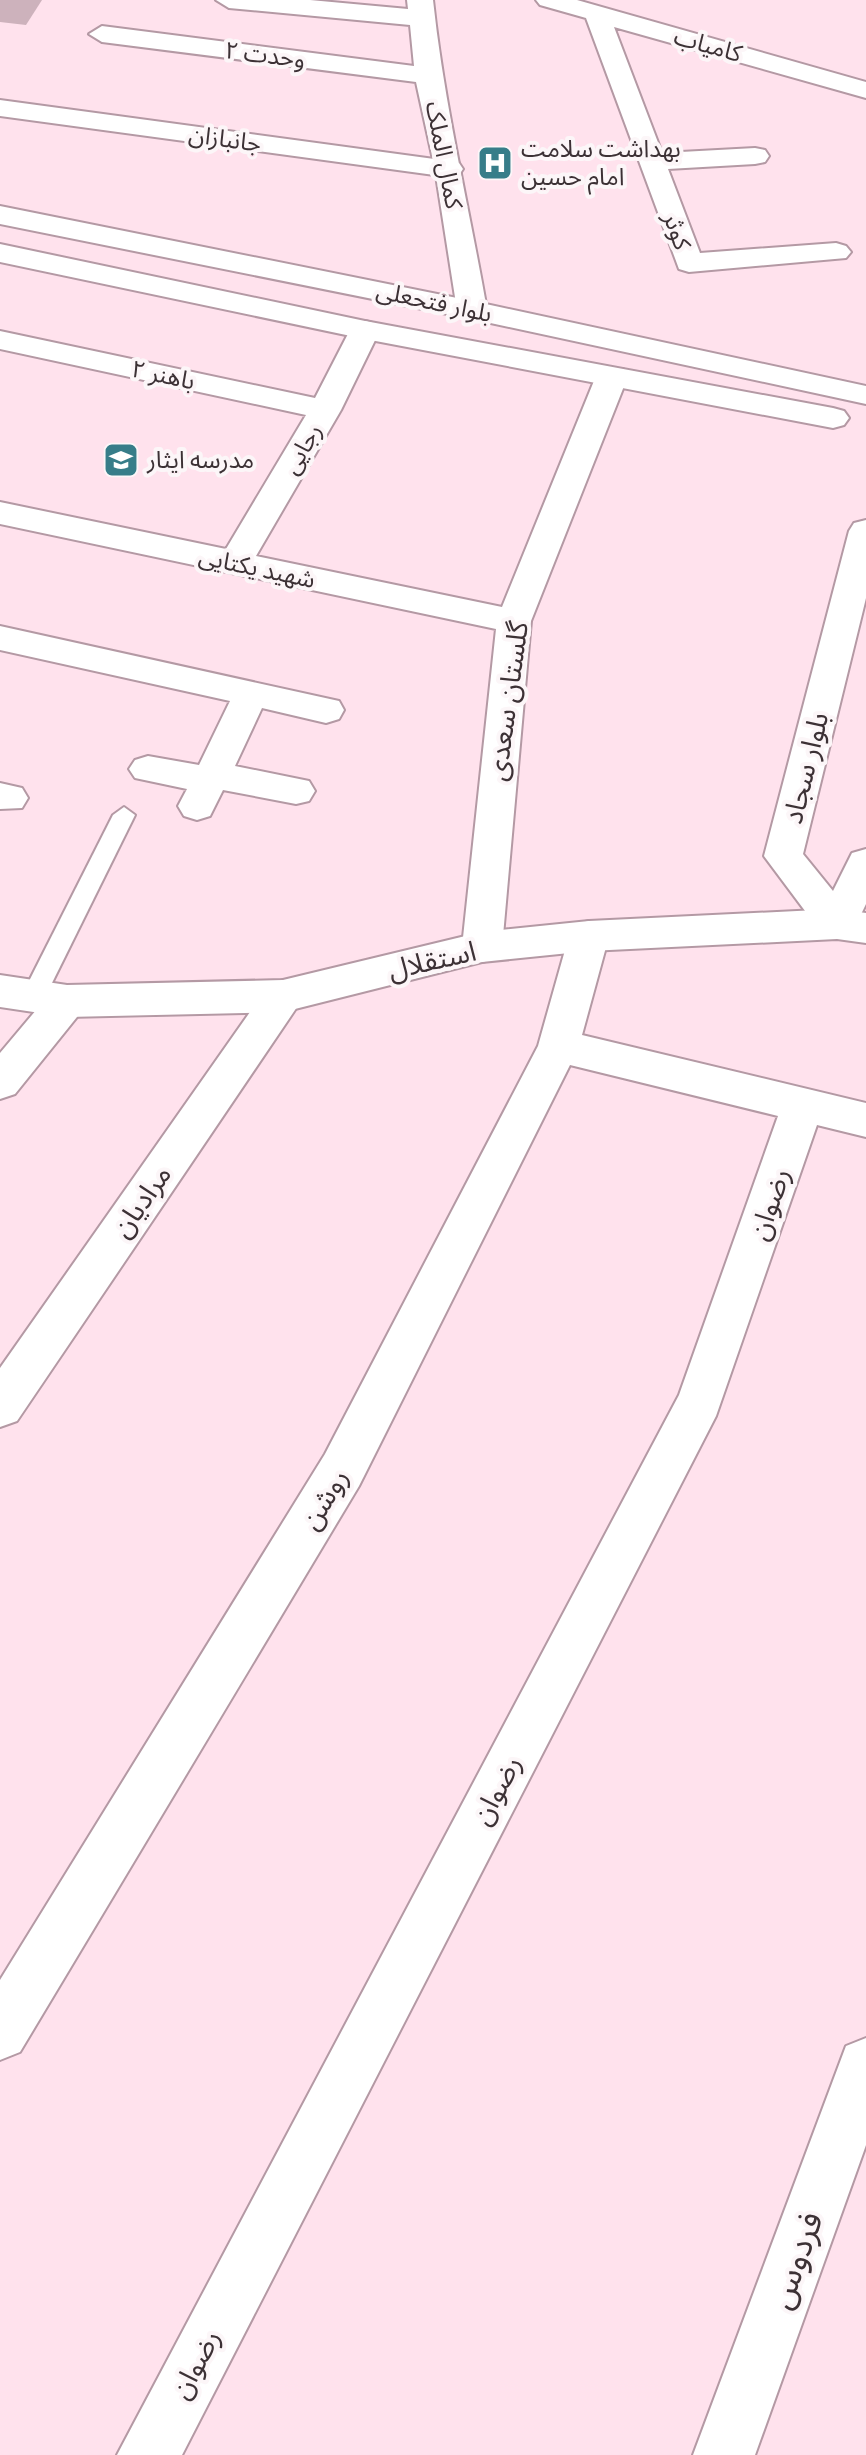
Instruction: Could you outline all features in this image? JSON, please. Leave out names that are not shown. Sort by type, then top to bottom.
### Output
[{"type":"street","points":[[229,0],[420,9]]},
{"type":"street","name":"کامیاب","points":[[549,0],[866,90]]},
{"type":"street","name":"کمال الملک","points":[[420,9],[428,76],[449,169],[472,310]]},
{"type":"street","name":"کوثر","points":[[597,14],[689,263],[836,252]]},
{"type":"street","name":"وحدت ۲","points":[[102,34],[428,76]]},
{"type":"street","name":"جانبازان","points":[[0,108],[449,169]]},
{"type":"street","points":[[652,162],[755,156]]},
{"type":"street","name":"بلوار فتحعلی","points":[[0,215],[472,310],[866,395]]},
{"type":"street","name":"بلوار فتحعلی","points":[[0,253],[365,330],[866,424]]},
{"type":"street","name":"رجایی","points":[[234,564],[325,410],[365,330]]},
{"type":"street","name":"باهنر ۲","points":[[0,340],[325,410]]},
{"type":"street","name":"گلستان سعدی","points":[[482,947],[497,766],[514,621],[612,376]]},
{"type":"street","name":"شهید یکتایی","points":[[0,513],[514,621]]},
{"type":"street","name":"بلوار سجاد","points":[[851,926],[783,856],[866,531]]},
{"type":"street","points":[[0,638],[250,696],[326,710]]},
{"type":"street","points":[[207,787],[250,696]]},
{"type":"street","points":[[148,769],[207,787],[296,791]]},
{"type":"street","points":[[851,926],[866,863]]},
{"type":"street","name":"استقلال","points":[[34,996],[283,996],[482,947],[589,936],[851,926]]},
{"type":"street","name":"روشن","points":[[0,2032],[342,1470],[559,1046],[589,936]]},
{"type":"street","points":[[0,1082],[34,996]]},
{"type":"street","name":"مرادیان","points":[[0,1406],[283,996]]},
{"type":"street","points":[[559,1046],[866,1120]]},
{"type":"street","name":"رضوان","points":[[148,2455],[700,1401],[803,1106]]},
{"type":"street","name":"فردوس","points":[[724,2455],[866,2066]]},
{"type":"lane","points":[[34,996],[124,815]]},
{"type":"shaded area","points":[[0,0],[42,0],[26,25],[0,22]]},
{"type":"place","name":"بهداشت سلامت امام حسین","points":[[495,163]]},
{"type":"place","name":"مدرسه ایثار","points":[[121,460]]}]
